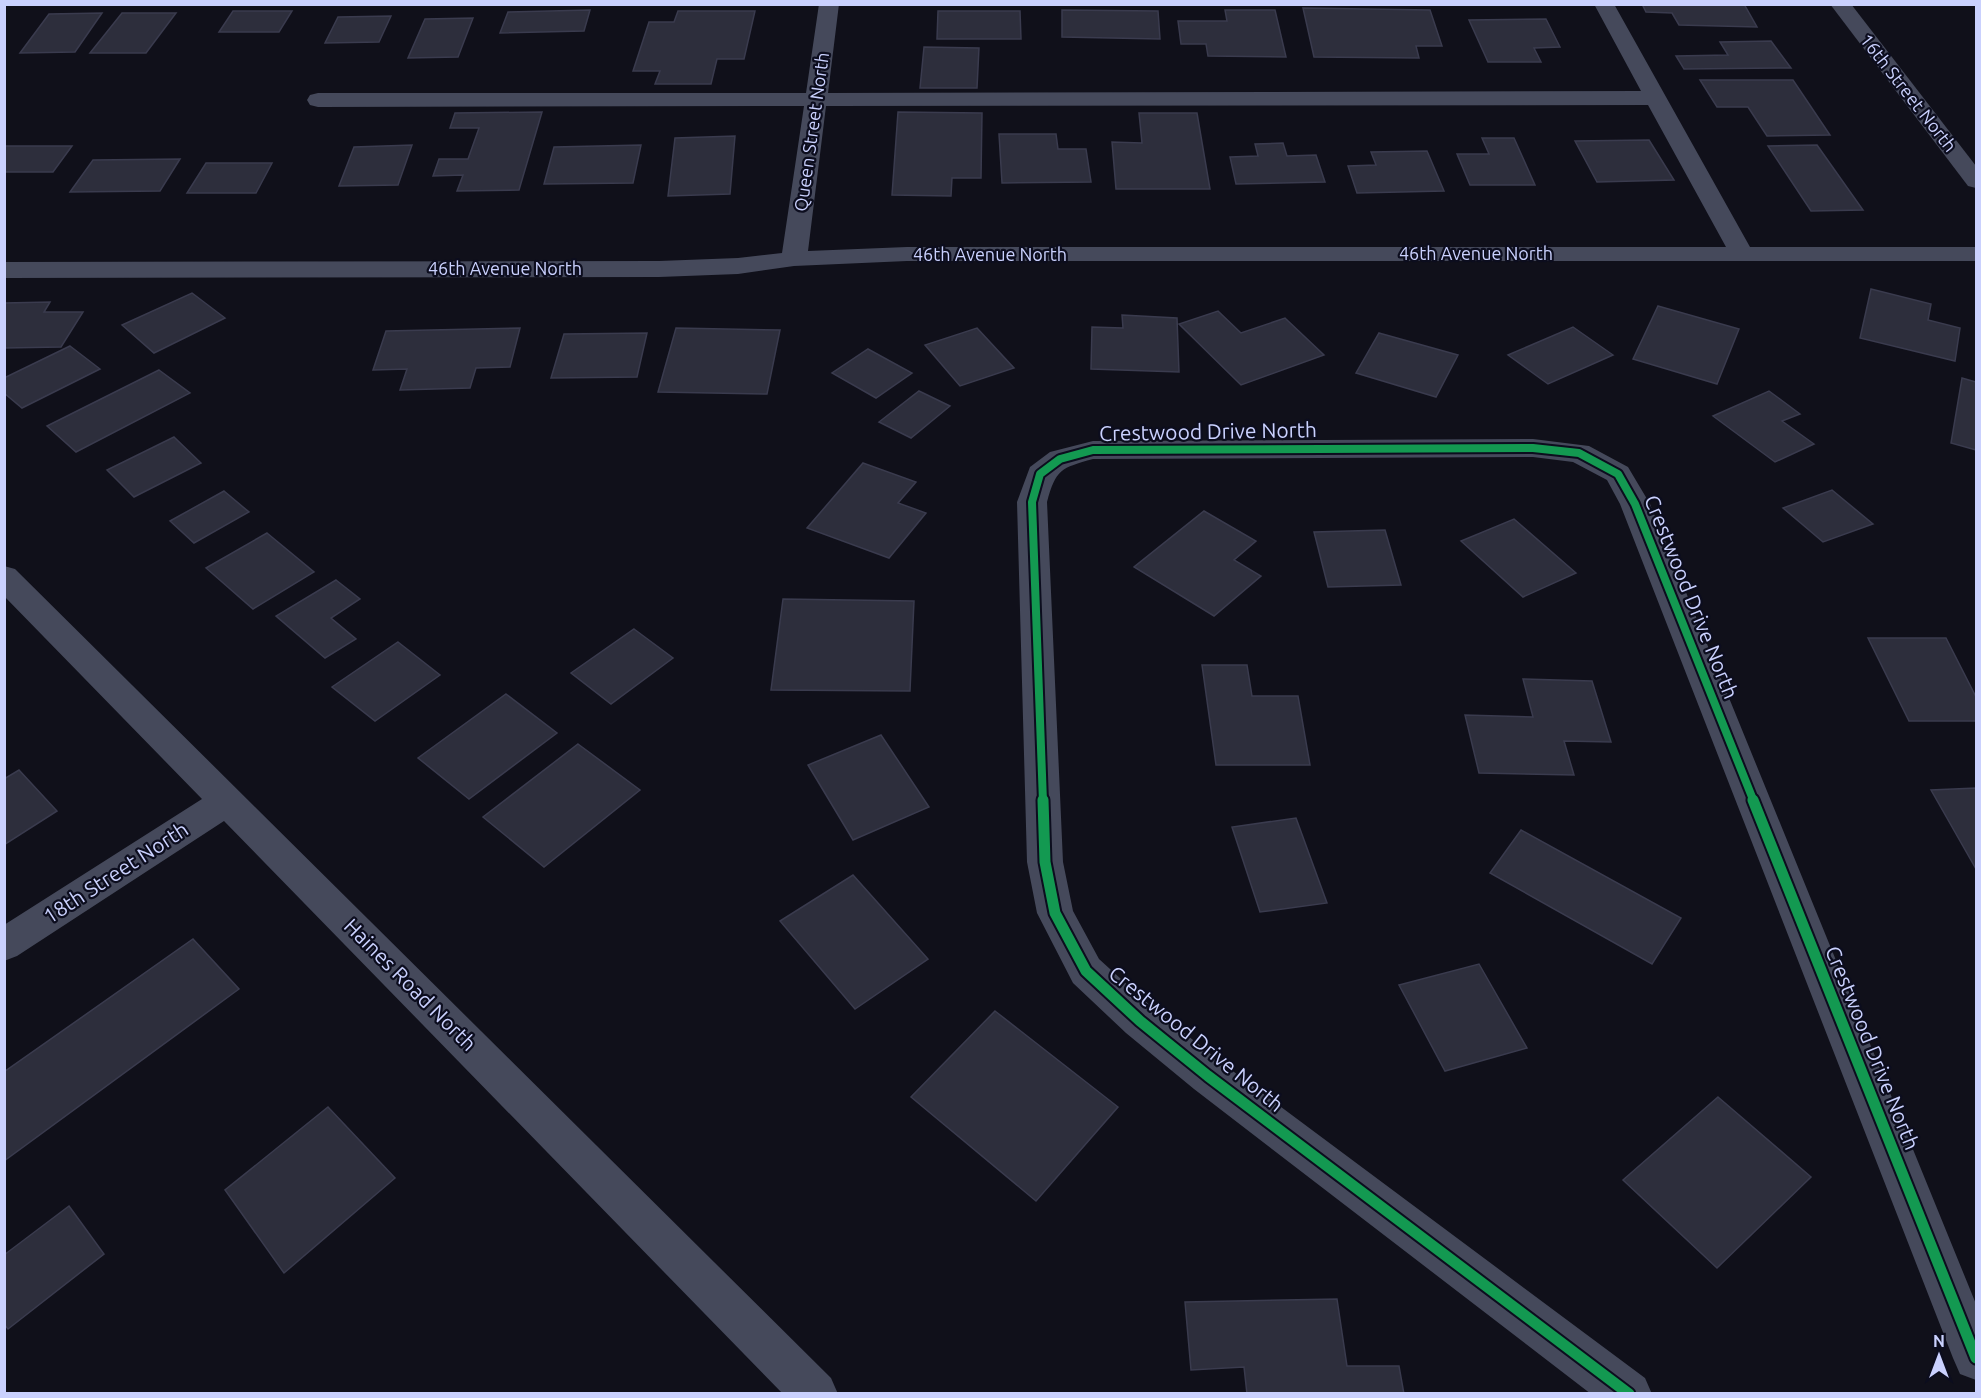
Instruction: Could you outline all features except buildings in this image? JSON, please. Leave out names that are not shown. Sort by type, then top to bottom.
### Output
[{"type":"street","name":"Queen Street North","points":[[794,259],[829,4]]},
{"type":"street","points":[[1604,4],[1742,255]]},
{"type":"street","name":"16th Street North","points":[[1840,4],[1977,181]]},
{"type":"street","points":[[318,100],[1656,98]]},
{"type":"street","name":"46th Avenue North","points":[[4,270],[658,269],[738,266],[794,259],[907,255],[1977,255]]},
{"type":"street","name":"Crestwood Drive North","points":[[1629,1394],[1208,1076],[1140,1021],[1086,971],[1055,913],[1044,862],[1032,502],[1040,474],[1060,459],[1093,450],[1533,448],[1579,453],[1618,474],[1635,504],[1977,1358]]},
{"type":"street","name":"Haines Road North","points":[[4,577],[815,1394]]},
{"type":"street","name":"18th Street North","points":[[4,945],[227,801]]},
{"type":"cycle path","points":[[1629,1394],[1208,1076],[1140,1021],[1086,971],[1055,913],[1045,862],[1032,502],[1040,474],[1060,459],[1093,450],[1533,448],[1579,453],[1618,474],[1635,504],[1976,1358]]}]
